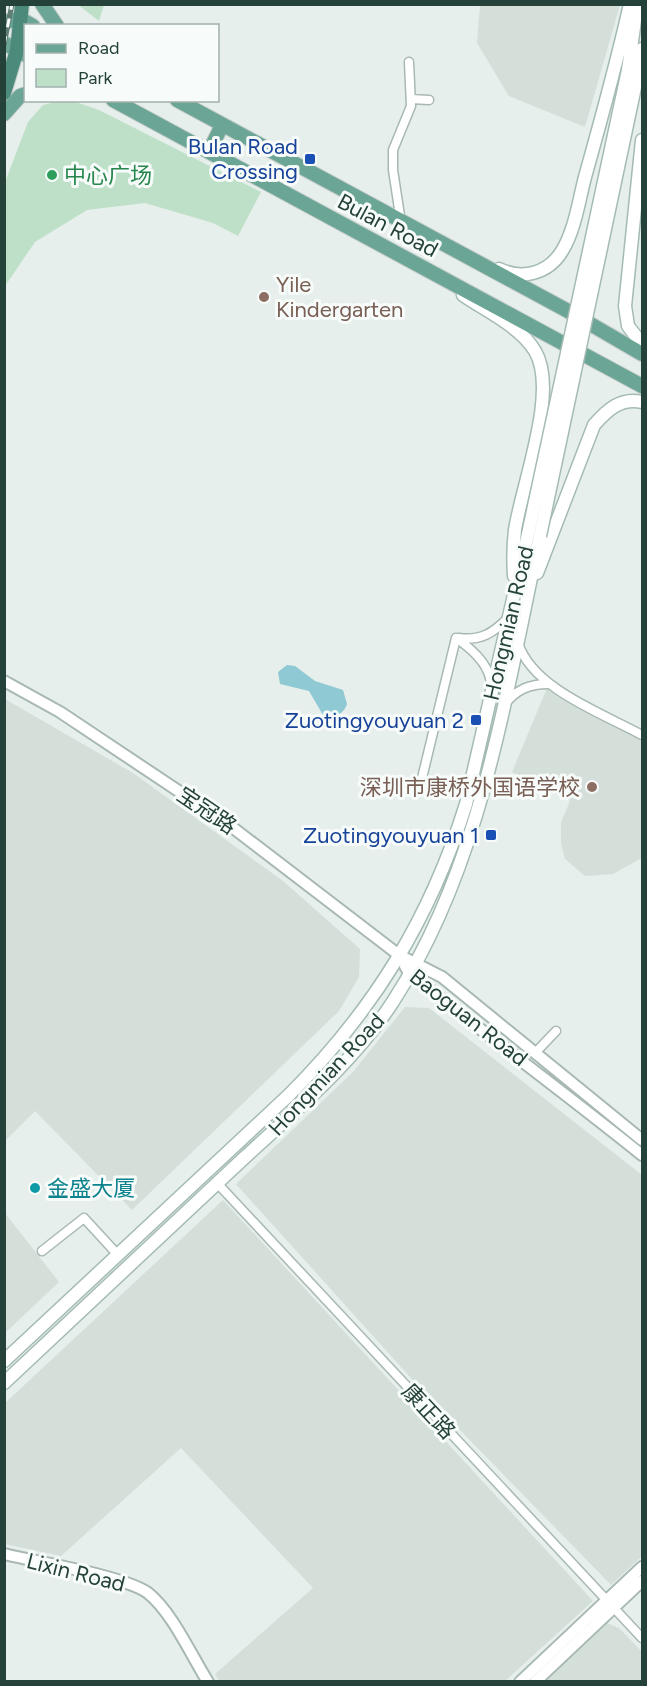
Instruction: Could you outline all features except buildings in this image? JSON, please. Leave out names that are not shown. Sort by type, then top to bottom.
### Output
[{"type":"highway","points":[[22,4],[27,22]]},
{"type":"highway","points":[[4,93],[24,29]]},
{"type":"main road","points":[[42,4],[56,24]]},
{"type":"main road","points":[[441,244],[519,276],[546,268],[562,251],[579,201],[630,4]]},
{"type":"main road","points":[[633,71],[637,4]]},
{"type":"main road","points":[[4,22],[27,22]]},
{"type":"main road","points":[[633,71],[642,49]]},
{"type":"main road","name":"Hongmian Road","points":[[4,1383],[217,1183],[351,1053],[394,1001],[434,927],[463,857],[486,780],[517,640],[521,592],[633,71]]},
{"type":"main road","points":[[4,114],[20,96],[24,95]]},
{"type":"main road","name":"Bulan Road","points":[[117,102],[642,386]]},
{"type":"main road","name":"Bulan Road","points":[[181,102],[642,354]]},
{"type":"main road","points":[[209,152],[222,125]]},
{"type":"main road","points":[[642,140],[625,306],[628,326],[642,344]]},
{"type":"main road","points":[[425,269],[518,332],[535,351],[541,365],[543,399],[512,552],[521,592]]},
{"type":"main road","points":[[521,592],[552,539],[587,437],[594,425],[606,412],[620,403],[642,402]]},
{"type":"main road","name":"Hongmian Road","points":[[4,1361],[328,1055],[378,993],[438,882],[454,843],[466,804],[509,618],[521,592]]},
{"type":"street","points":[[401,222],[393,170],[393,150],[411,106],[409,62]]},
{"type":"street","points":[[411,99],[429,100]]},
{"type":"street","points":[[456,638],[483,637],[496,631],[509,618]]},
{"type":"street","points":[[456,638],[468,646],[487,669],[492,693]]},
{"type":"street","points":[[422,778],[456,638]]},
{"type":"street","points":[[517,640],[530,668],[549,684],[642,735]]},
{"type":"street","name":"宝冠路","points":[[4,681],[60,712],[246,837],[399,955]]},
{"type":"street","points":[[501,711],[515,693],[526,687],[549,684]]},
{"type":"street","name":"Baoguan Road","points":[[399,955],[642,1155]]},
{"type":"street","name":"Baoguan Road","points":[[412,967],[442,977],[537,1052],[642,1140]]},
{"type":"street","points":[[537,1052],[556,1031]]},
{"type":"street","name":"康正路","points":[[217,1183],[642,1638]]},
{"type":"street","points":[[42,1251],[84,1218],[118,1255]]},
{"type":"street","name":"Lixin Road","points":[[4,1554],[116,1580],[146,1592],[166,1614],[208,1682]]},
{"type":"street","points":[[535,1682],[642,1567]]},
{"type":"street","points":[[520,1682],[610,1604],[642,1581]]},
{"type":"shaded area","points":[[480,5],[620,5],[585,127],[509,96],[477,43]]},
{"type":"shaded area","name":"深圳市康桥外国语学校","points":[[547,688],[642,741],[642,858],[613,874],[585,876],[565,859],[561,843],[561,822],[570,801],[512,772]]},
{"type":"shaded area","points":[[5,699],[133,773],[283,881],[360,949],[359,977],[339,1011],[132,1210],[35,1111],[5,1141]]},
{"type":"shaded area","points":[[405,1007],[429,1008],[642,1175],[642,1556],[611,1585],[428,1397],[236,1184],[353,1072]]},
{"type":"shaded area","points":[[223,1200],[593,1601],[505,1681],[219,1681],[215,1674],[313,1588],[181,1448],[61,1556],[5,1544],[5,1403]]},
{"type":"shaded area","points":[[5,1213],[59,1282],[5,1333]]},
{"type":"shaded area","points":[[607,1623],[619,1628],[642,1652],[642,1681],[546,1681]]},
{"type":"green space","points":[[79,5],[104,5],[99,21],[81,7]]},
{"type":"green space","points":[[55,102],[76,102],[99,110],[261,192],[238,236],[213,223],[145,203],[87,210],[35,242],[5,286],[5,182],[28,122],[43,105]]},
{"type":"water","points":[[287,665],[295,666],[315,681],[343,690],[347,704],[343,711],[334,716],[323,715],[309,691],[280,684],[278,672]]},
{"type":"railway","points":[[4,45],[12,4]]},
{"type":"place","name":"Bulan Road Crossing","points":[[310,159]]},
{"type":"place","name":"中心广场","points":[[52,175]]},
{"type":"place","name":"Yile Kindergarten","points":[[264,297]]},
{"type":"place","name":"Zuotingyouyuan 2","points":[[476,720]]},
{"type":"place","name":"深圳市康桥外国语学校","points":[[592,787]]},
{"type":"place","name":"Zuotingyouyuan 1","points":[[491,835]]},
{"type":"place","name":"金盛大厦","points":[[35,1188]]}]
